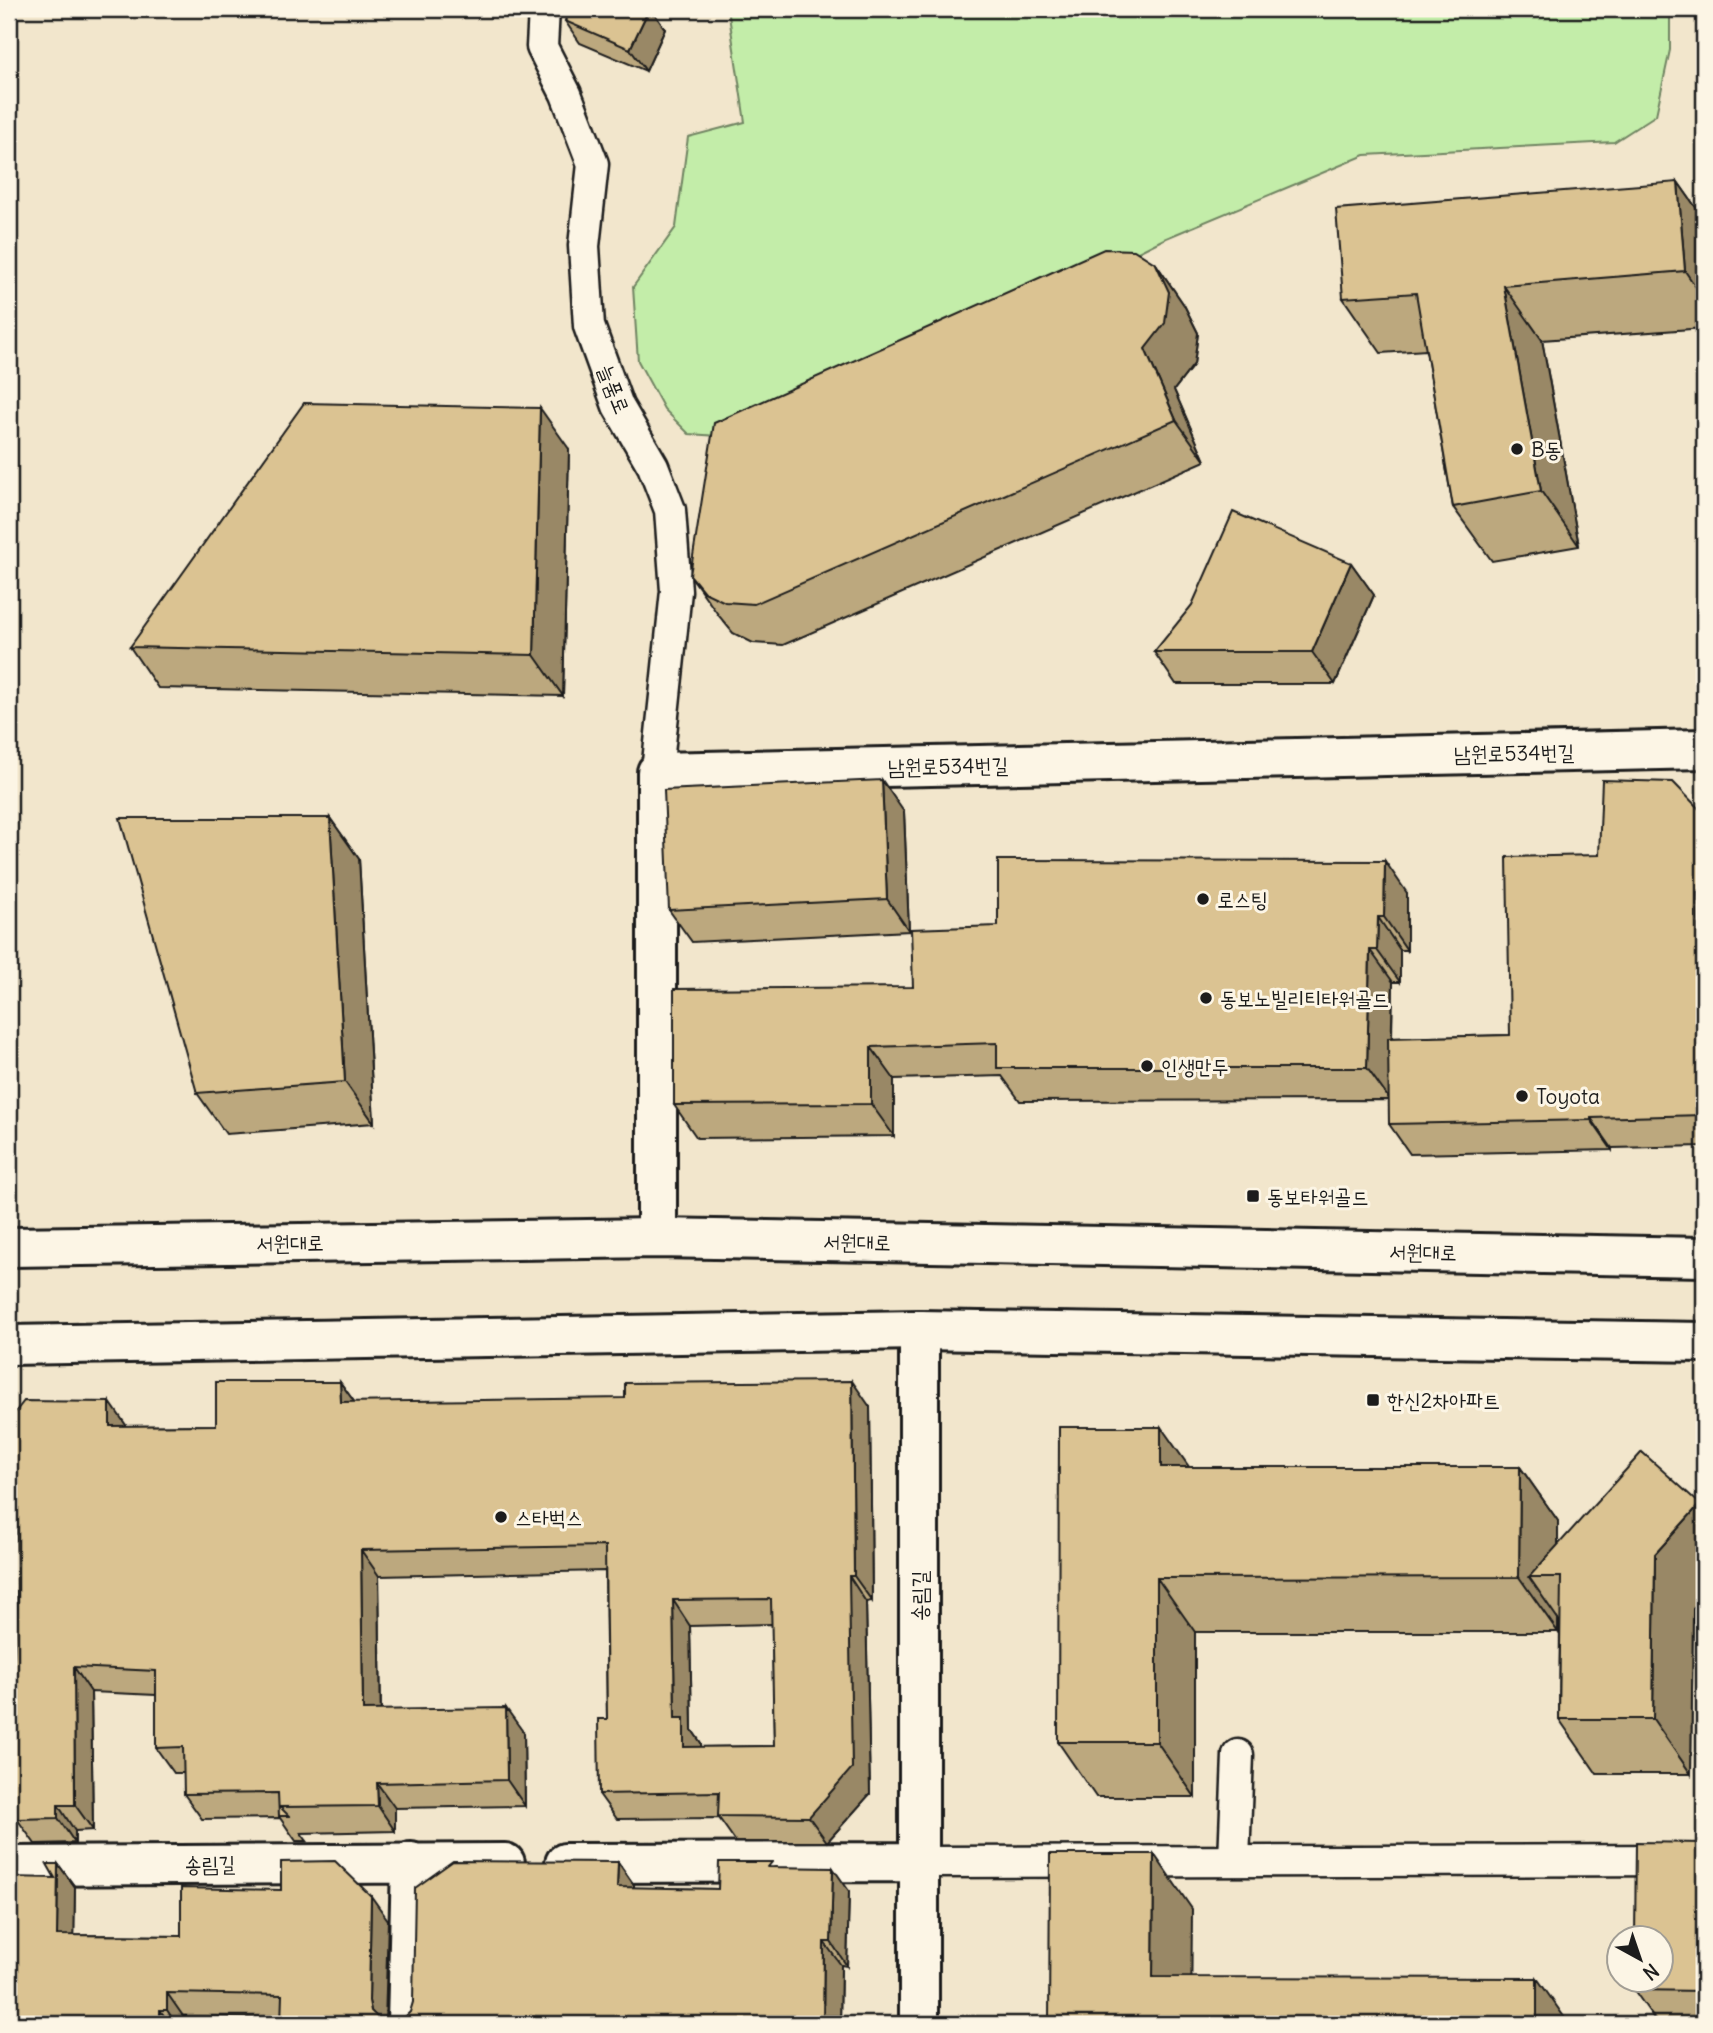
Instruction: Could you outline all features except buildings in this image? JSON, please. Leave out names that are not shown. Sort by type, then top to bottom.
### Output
[{"type":"street","name":"남원로534번길","points":[[657,772],[1704,749]]},
{"type":"street","points":[[657,772],[657,1238]]},
{"type":"street","name":"서원대로","points":[[9,1247],[657,1238],[1704,1257]]},
{"type":"street","points":[[9,1345],[919,1330],[1704,1342]]},
{"type":"street","name":"송림길","points":[[919,1330],[919,2024]]},
{"type":"street","points":[[407,2024],[411,1862]]},
{"type":"street","name":"송림길","points":[[9,1866],[411,1862],[920,1862]]},
{"type":"lane","name":"늘품로","points":[[544,9],[542,47],[566,93],[593,164],[584,246],[589,326],[618,406],[653,466],[670,510],[676,591],[657,772]]},
{"type":"lane","points":[[1234,1861],[1238,1755]]},
{"type":"lane","points":[[920,1862],[1704,1860]]},
{"type":"green space","points":[[728,9],[1670,9],[1670,50],[1656,115],[1614,142],[1365,155],[1164,239],[953,345],[734,437],[689,434],[664,409],[638,361],[633,287],[676,227],[688,137],[745,122]]},
{"type":"green space","points":[[1698,9],[1704,9],[1704,139]]},
{"type":"place","name":"B동","points":[[1517,449]]},
{"type":"place","name":"로스팅","points":[[1203,899]]},
{"type":"place","name":"동보노빌리티타워골드","points":[[1206,998]]},
{"type":"place","name":"인생만두","points":[[1147,1066]]},
{"type":"place","name":"Toyota","points":[[1522,1096]]},
{"type":"place","name":"동보타워골드","points":[[1253,1196]]},
{"type":"place","name":"한신2차아파트","points":[[1373,1400]]},
{"type":"place","name":"스타벅스","points":[[501,1517]]}]
